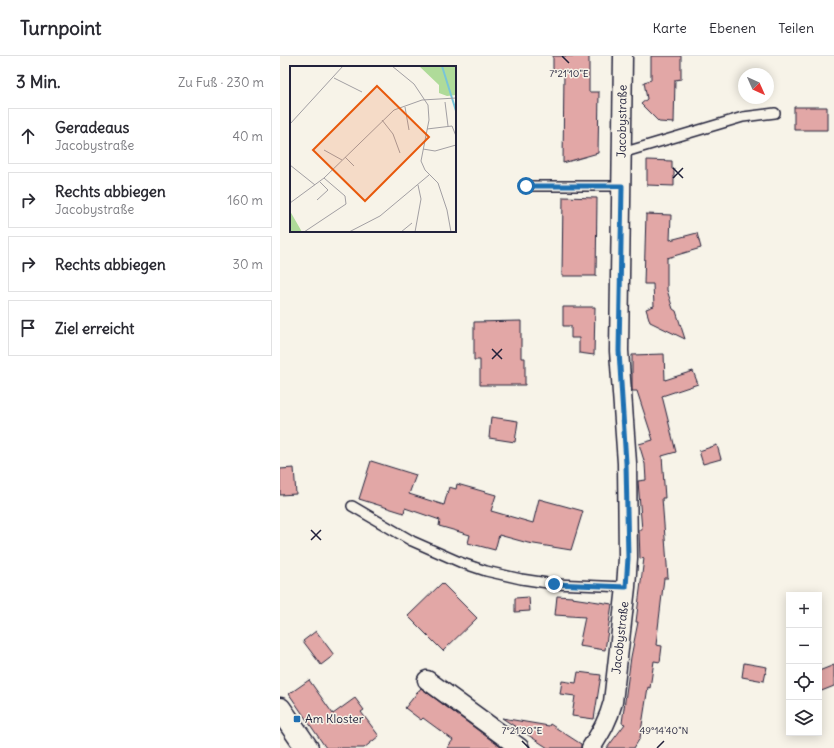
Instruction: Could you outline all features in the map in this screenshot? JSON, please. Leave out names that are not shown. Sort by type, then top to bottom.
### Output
[{"type":"street","name":"Jacobystraße","points":[[591,748],[609,717],[613,702],[628,558],[626,463],[619,351],[623,56]]},
{"type":"street","points":[[427,680],[520,748]]},
{"type":"street","points":[[280,709],[306,748]]},
{"type":"lane","points":[[622,153],[742,117],[775,114]]},
{"type":"lane","points":[[526,186],[622,186]]},
{"type":"lane","points":[[352,506],[412,541],[462,563],[486,571],[521,579],[554,584],[626,587]]},
{"type":"building","points":[[553,56],[589,56],[589,92],[599,92],[598,153],[563,163],[564,71],[553,71]]},
{"type":"building","points":[[651,56],[681,56],[681,79],[675,80],[674,123],[659,122],[641,104],[647,99],[644,82],[651,80]]},
{"type":"building","points":[[794,107],[827,107],[827,130],[794,130]]},
{"type":"building","points":[[647,160],[672,161],[672,169],[674,169],[674,186],[647,185]]},
{"type":"building","points":[[563,197],[597,198],[596,276],[562,276]]},
{"type":"building","points":[[646,214],[671,215],[670,240],[697,233],[701,248],[667,258],[667,290],[673,309],[676,311],[685,339],[650,322],[646,309],[654,306],[653,284],[644,284]]},
{"type":"building","points":[[563,307],[595,307],[594,355],[579,353],[579,338],[571,338],[571,326],[563,326]]},
{"type":"building","points":[[521,321],[521,358],[525,358],[525,385],[480,385],[480,360],[474,360],[474,322]]},
{"type":"building","points":[[664,354],[665,380],[693,371],[698,384],[662,396],[676,452],[662,456],[665,498],[662,498],[668,578],[664,578],[656,645],[662,646],[660,662],[654,661],[650,688],[648,687],[640,738],[634,748],[607,748],[625,724],[622,723],[631,657],[638,622],[636,622],[644,558],[640,559],[639,530],[642,530],[638,481],[646,480],[645,464],[639,444],[653,440],[637,391],[632,391],[632,355]]},
{"type":"building","points":[[491,417],[518,421],[515,442],[489,438]]},
{"type":"building","points":[[717,445],[721,459],[703,464],[699,451]]},
{"type":"building","points":[[371,461],[416,475],[409,494],[444,505],[449,487],[456,489],[457,484],[496,495],[491,511],[533,523],[539,499],[583,511],[571,550],[528,543],[499,535],[495,550],[468,543],[470,535],[439,526],[440,520],[405,508],[404,513],[359,499]]},
{"type":"building","points":[[294,468],[296,494],[280,495],[280,469]]},
{"type":"building","points":[[442,583],[477,618],[443,651],[408,616]]},
{"type":"building","points":[[557,596],[612,604],[605,650],[579,646],[585,617],[555,615]]},
{"type":"building","points":[[529,597],[530,611],[515,612],[515,598]]},
{"type":"building","points":[[316,631],[334,655],[321,665],[303,641]]},
{"type":"building","points":[[744,663],[767,667],[764,681],[742,677]]},
{"type":"building","points":[[834,665],[834,686],[822,691],[822,670]]},
{"type":"building","points":[[578,672],[601,675],[594,719],[572,716],[575,696],[560,694],[562,681],[576,683]]},
{"type":"building","points":[[309,680],[333,714],[355,698],[364,710],[361,712],[379,736],[364,748],[326,748],[289,694]]},
{"type":"building","points":[[421,688],[502,748],[447,748],[453,740],[423,718],[421,720],[405,708]]},
{"type":"building","points":[[502,718],[549,726],[550,724],[581,744],[581,748],[548,748]]},
{"type":"place","name":"Am Kloster","points":[[297,719]]},
{"type":"route","points":[[526,186],[622,186],[619,351],[626,463],[628,558],[626,587],[554,584]]}]
